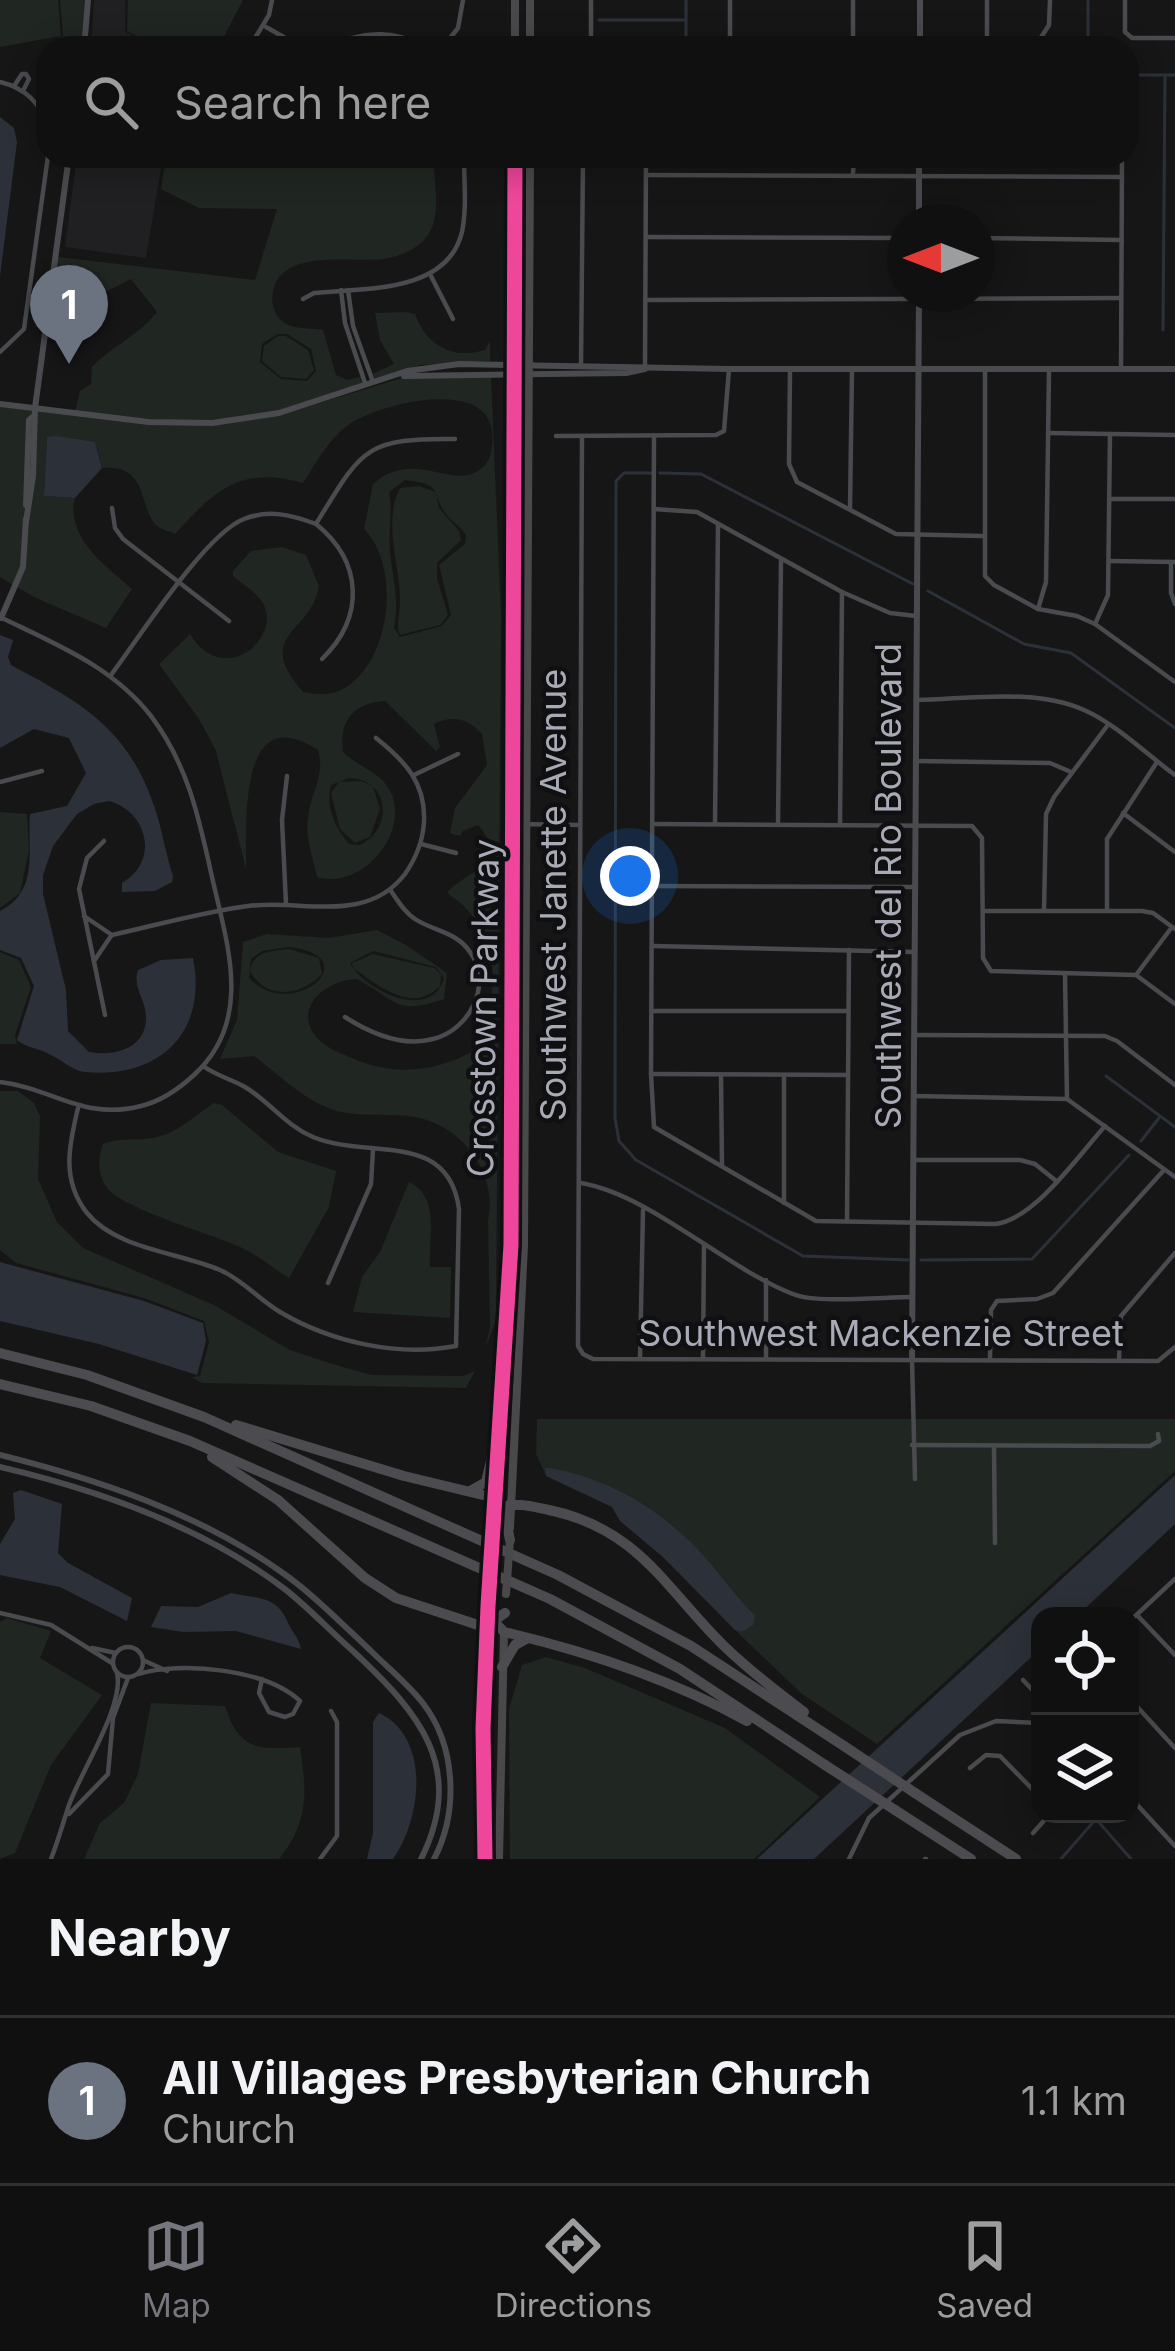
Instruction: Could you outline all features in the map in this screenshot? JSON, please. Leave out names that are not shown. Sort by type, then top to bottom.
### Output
[{"type":"highway","points":[[0,1353],[87,1375],[204,1417],[503,1503],[578,1519],[631,1547],[663,1575],[722,1643],[833,1738]]},
{"type":"highway","points":[[0,1384],[91,1406],[190,1441],[566,1608],[680,1669],[971,1859]]},
{"type":"highway","points":[[204,1417],[628,1610],[691,1646],[1016,1859]]},
{"type":"highway","points":[[469,1492],[487,1482],[500,1423]]},
{"type":"highway","points":[[190,1441],[278,1500],[341,1559],[396,1598],[434,1613],[496,1620]]},
{"type":"highway","points":[[494,1517],[503,1503]]},
{"type":"highway","points":[[503,1503],[510,1540]]},
{"type":"highway","points":[[489,1586],[496,1620],[504,1632],[587,1653],[678,1686],[783,1736]]},
{"type":"highway","points":[[502,1667],[514,1645],[529,1638]]},
{"type":"main road","points":[[515,0],[515,36]]},
{"type":"main road","points":[[530,0],[530,36]]},
{"type":"main road","name":"Crosstown Parkway","points":[[503,1503],[500,1423],[512,1179],[515,168]]},
{"type":"main road","name":"Crosstown Parkway","points":[[503,1503],[524,1234],[530,168]]},
{"type":"main road","points":[[512,1179],[519,1179],[524,1234]]},
{"type":"main road","points":[[489,1586],[494,1517]]},
{"type":"main road","points":[[485,1859],[483,1728],[496,1620],[506,1594],[510,1540]]},
{"type":"main road","points":[[499,1859],[504,1632]]},
{"type":"street","points":[[84,36],[88,0]]},
{"type":"street","points":[[257,36],[272,0]]},
{"type":"street","points":[[452,36],[464,0]]},
{"type":"street","points":[[591,36],[592,0]]},
{"type":"street","points":[[730,0],[730,36]]},
{"type":"street","points":[[854,0],[854,36]]},
{"type":"street","points":[[920,0],[920,36]]},
{"type":"street","points":[[987,0],[987,36]]},
{"type":"street","points":[[1040,36],[1047,32],[1050,0]]},
{"type":"street","points":[[1125,0],[1125,32],[1130,36]]},
{"type":"street","points":[[264,26],[282,36]]},
{"type":"street","points":[[362,36],[394,36]]},
{"type":"street","points":[[1139,38],[1175,38]]},
{"type":"street","points":[[14,86],[22,74],[28,75],[22,91]]},
{"type":"street","points":[[0,82],[36,103]]},
{"type":"street","points":[[0,352],[24,329],[46,168]]},
{"type":"street","points":[[0,1082],[78,1108],[98,1111],[144,1106],[182,1086],[203,1066],[220,1042],[232,1001],[233,979],[219,911],[182,764],[148,712],[111,675],[1,618],[23,567],[29,420],[35,412],[67,168]]},
{"type":"street","points":[[303,299],[314,293],[400,284],[430,275],[453,254],[463,228],[464,168]]},
{"type":"street","points":[[581,367],[583,168]]},
{"type":"street","points":[[645,369],[646,168]]},
{"type":"street","points":[[854,168],[854,176]]},
{"type":"street","points":[[919,168],[919,204]]},
{"type":"street","points":[[1120,370],[1122,168]]},
{"type":"street","points":[[646,175],[1122,177]]},
{"type":"street","points":[[646,237],[887,238]]},
{"type":"street","points":[[995,238],[1122,240]]},
{"type":"street","points":[[430,275],[453,319]]},
{"type":"street","points":[[345,290],[345,323],[369,383]]},
{"type":"street","points":[[645,300],[887,296]]},
{"type":"street","points":[[995,297],[1121,298]]},
{"type":"street","name":"Southwest del Rio Boulevard","points":[[915,1479],[919,312]]},
{"type":"street","points":[[0,404],[35,412],[148,422],[212,422],[279,413],[407,371],[440,366],[626,373],[645,369]]},
{"type":"street","points":[[530,370],[1175,369]]},
{"type":"street","points":[[556,436],[716,435],[724,430],[729,370]]},
{"type":"street","points":[[790,370],[790,475],[896,534],[984,536]]},
{"type":"street","points":[[850,508],[852,370]]},
{"type":"street","points":[[985,370],[983,566],[990,582],[1038,609],[1095,624],[1175,682]]},
{"type":"street","points":[[1038,609],[1046,589],[1049,371]]},
{"type":"street","points":[[1048,433],[1175,435]]},
{"type":"street","points":[[1095,624],[1107,602],[1110,434]]},
{"type":"street","name":"Southwest Janette Avenue","points":[[582,436],[578,1346],[583,1354]]},
{"type":"street","points":[[655,436],[654,1127],[816,1221],[1008,1223],[1030,1209],[1105,1126]]},
{"type":"street","points":[[316,524],[348,471],[373,448],[398,439],[455,439]]},
{"type":"street","points":[[1110,499],[1175,499]]},
{"type":"street","points":[[112,508],[119,536],[229,621]]},
{"type":"street","points":[[655,509],[697,512],[842,592],[890,613],[916,616]]},
{"type":"street","points":[[111,675],[222,532],[244,518],[278,513],[316,524],[344,553],[354,592],[353,609],[343,634],[322,659]]},
{"type":"street","points":[[715,824],[718,524]]},
{"type":"street","points":[[778,824],[782,559]]},
{"type":"street","points":[[1109,561],[1173,562],[1175,604]]},
{"type":"street","points":[[840,825],[842,592]]},
{"type":"street","points":[[917,700],[1066,703],[1090,712],[1175,775]]},
{"type":"street","points":[[1044,910],[1046,814],[1107,725]]},
{"type":"street","points":[[94,961],[112,935],[219,911],[286,904],[340,908],[367,902],[389,889],[409,869],[422,844],[424,814],[414,776],[376,738]]},
{"type":"street","points":[[414,776],[458,754]]},
{"type":"street","points":[[916,761],[1050,763],[1071,772]]},
{"type":"street","points":[[1107,910],[1107,839],[1157,762]]},
{"type":"street","points":[[0,782],[42,771]]},
{"type":"street","points":[[286,904],[281,820],[287,776]]},
{"type":"street","points":[[1123,813],[1175,852]]},
{"type":"street","points":[[515,824],[580,825]]},
{"type":"street","points":[[652,824],[968,826],[982,838],[983,958],[991,971],[1136,975],[1175,1004]]},
{"type":"street","points":[[104,841],[82,867],[79,889],[106,1015]]},
{"type":"street","points":[[422,844],[456,853]]},
{"type":"street","points":[[653,886],[916,887]]},
{"type":"street","points":[[345,1017],[380,1036],[421,1041],[457,1027],[474,1006],[478,972],[470,951],[453,936],[409,915],[389,889]]},
{"type":"street","points":[[982,911],[1153,913],[1173,928],[1136,975]]},
{"type":"street","points":[[84,916],[112,935]]},
{"type":"street","points":[[653,946],[915,952]]},
{"type":"street","points":[[847,1222],[849,950]]},
{"type":"street","points":[[1065,974],[1067,1099]]},
{"type":"street","points":[[652,1011],[848,1011]]},
{"type":"street","points":[[915,1035],[1105,1036],[1175,1084]]},
{"type":"street","points":[[78,1108],[68,1154],[70,1178],[87,1213],[110,1232],[220,1270],[282,1313],[347,1341],[378,1347],[452,1348],[458,1339],[459,1209],[455,1189],[443,1170],[410,1151],[344,1147],[305,1133],[246,1088],[203,1066]]},
{"type":"street","points":[[651,1074],[848,1075]]},
{"type":"street","points":[[721,1076],[722,1167]]},
{"type":"street","points":[[784,1077],[784,1203]]},
{"type":"street","points":[[914,1096],[1067,1099],[1175,1177]]},
{"type":"street","points":[[328,1283],[371,1184],[373,1150]]},
{"type":"street","points":[[914,1160],[1020,1160],[1035,1164],[1055,1180]]},
{"type":"street","points":[[990,1359],[991,1310],[997,1301],[1037,1299],[1053,1293],[1164,1170]]},
{"type":"street","points":[[578,1183],[598,1186],[803,1297],[912,1298]]},
{"type":"street","points":[[640,1359],[643,1210]]},
{"type":"street","points":[[703,1359],[704,1245]]},
{"type":"street","points":[[1119,1360],[1121,1316],[1175,1253]]},
{"type":"street","points":[[766,1280],[766,1360]]},
{"type":"street","name":"Southwest Mackenzie Street","points":[[583,1354],[593,1359],[1158,1361],[1175,1347]]},
{"type":"street","points":[[912,1444],[1150,1446],[1159,1441],[1158,1434]]},
{"type":"street","points":[[994,1445],[995,1544]]},
{"type":"street","points":[[0,1455],[123,1492],[251,1552],[300,1586],[366,1647],[426,1706],[445,1748],[449,1814],[434,1859]]},
{"type":"street","points":[[0,1467],[129,1508],[239,1559],[286,1591],[386,1682],[425,1732],[436,1770],[436,1811],[421,1859]]},
{"type":"street","points":[[1139,1613],[1175,1580]]},
{"type":"street","points":[[0,1613],[51,1625],[91,1647],[112,1664],[119,1682],[51,1859]]},
{"type":"street","points":[[1139,1617],[1175,1655]]},
{"type":"street","points":[[91,1647],[116,1653],[132,1648],[147,1664],[167,1671]]},
{"type":"street","points":[[112,1664],[116,1653]]},
{"type":"street","points":[[138,1674],[142,1657]]},
{"type":"street","points":[[117,1673],[128,1678],[167,1671],[222,1670],[262,1679],[299,1701],[293,1714],[269,1712],[259,1693],[262,1679]]},
{"type":"street","points":[[65,1819],[108,1774],[113,1718],[128,1678]]},
{"type":"street","points":[[1023,1680],[1031,1688]]},
{"type":"street","points":[[1139,1710],[1175,1748]]},
{"type":"street","points":[[320,1859],[337,1836],[337,1722],[331,1711]]},
{"type":"street","points":[[849,1859],[869,1817],[948,1743],[996,1721],[1031,1723]]},
{"type":"street","points":[[970,1768],[986,1755],[1000,1756],[1031,1788]]},
{"type":"street","points":[[1139,1807],[1175,1846]]},
{"type":"street","points":[[1033,1833],[1042,1823]]},
{"type":"shaded area","points":[[0,0],[58,0],[61,36],[36,36],[36,41],[0,47]]},
{"type":"shaded area","points":[[60,0],[85,0],[82,36],[63,36]]},
{"type":"shaded area","points":[[94,0],[125,0],[125,32],[133,36],[92,36]]},
{"type":"shaded area","points":[[128,0],[243,0],[224,36],[137,36],[127,31]]},
{"type":"shaded area","points":[[0,117],[14,128],[17,142],[0,276]]},
{"type":"shaded area","points":[[75,168],[161,168],[146,258],[65,247]]},
{"type":"shaded area","points":[[166,168],[434,168],[436,211],[431,231],[421,243],[383,259],[304,263],[279,277],[273,291],[279,318],[294,327],[323,330],[336,375],[348,380],[360,377],[362,383],[282,410],[231,419],[152,419],[75,411],[80,391],[91,384],[92,367],[157,312],[131,279],[94,298],[53,291],[58,257],[255,280],[277,209],[199,208],[161,189]],"holes":[[[278,334],[287,334],[311,349],[316,371],[307,381],[281,379],[260,362],[262,344]]]},
{"type":"shaded area","points":[[375,313],[415,314],[433,342],[451,351],[485,350],[490,341],[490,361],[420,365],[375,379],[373,374],[394,364],[380,340]]},
{"type":"shaded area","points":[[278,336],[308,350],[314,370],[306,379],[281,377],[262,361],[264,346]]},
{"type":"shaded area","points":[[491,376],[501,615],[496,1320],[485,1349],[490,1327],[490,1202],[482,1169],[462,1141],[415,1117],[329,1108],[254,1056],[220,1059],[237,1020],[243,942],[267,934],[328,938],[377,930],[447,973],[444,999],[415,1006],[397,1003],[357,979],[327,988],[312,1003],[309,1022],[317,1038],[330,1048],[368,1064],[400,1070],[447,1063],[477,1049],[490,1005],[492,963],[479,925],[447,893],[487,859],[487,838],[478,825],[460,836],[450,833],[455,808],[487,765],[482,734],[465,721],[441,721],[434,724],[440,747],[436,751],[385,701],[364,705],[350,716],[343,731],[343,752],[383,781],[395,811],[393,828],[376,857],[349,876],[333,879],[317,877],[308,833],[309,809],[319,777],[318,750],[292,738],[273,740],[260,753],[252,774],[246,869],[216,751],[159,664],[190,634],[216,657],[230,658],[254,647],[266,624],[266,611],[233,571],[251,551],[282,547],[306,555],[319,586],[314,602],[284,645],[289,673],[303,692],[317,694],[341,690],[358,677],[371,660],[386,614],[383,567],[364,529],[373,484],[405,469],[473,474],[484,466],[492,450],[492,431],[485,414],[471,404],[451,400],[382,409],[348,425],[334,438],[303,483],[262,477],[230,486],[175,534],[151,518],[128,473],[102,468],[97,447],[47,437],[44,496],[75,498],[76,525],[82,538],[132,589],[106,628],[0,577],[0,406],[212,425],[280,415],[402,378]],"holes":[[[405,480],[431,487],[446,514],[466,535],[465,544],[439,565],[451,615],[442,626],[400,637],[394,628],[389,492]],[[349,778],[363,781],[379,795],[383,806],[378,828],[360,845],[349,844],[336,824],[330,809],[331,785]],[[289,947],[312,953],[323,962],[323,973],[302,991],[266,990],[249,978],[251,959],[262,951]],[[373,951],[436,967],[444,978],[426,998],[397,998],[369,983],[350,963]]]},
{"type":"shaded area","points":[[47,437],[95,442],[102,468],[75,498],[44,496]]},
{"type":"shaded area","points":[[419,486],[436,492],[439,508],[461,540],[437,563],[448,615],[440,625],[400,635],[393,514],[400,488]]},
{"type":"shaded area","points":[[0,635],[13,640],[8,657],[11,665],[78,704],[114,735],[142,776],[156,812],[172,882],[155,891],[122,892],[122,883],[141,863],[144,838],[133,816],[109,801],[77,814],[53,846],[43,875],[43,894],[66,990],[68,1031],[89,1052],[118,1052],[141,1037],[146,1017],[138,970],[161,960],[193,958],[196,985],[185,1029],[172,1046],[135,1068],[81,1071],[17,1040],[34,986],[21,958],[0,950],[0,911],[13,902],[26,881],[30,814],[67,806],[86,773],[69,738],[34,729],[0,748]]},
{"type":"shaded area","points":[[339,782],[373,786],[380,809],[370,837],[355,843],[340,829],[331,793]]},
{"type":"shaded area","points":[[0,812],[27,814],[29,850],[20,893],[0,908]]},
{"type":"shaded area","points":[[289,949],[319,958],[322,974],[294,991],[274,991],[257,981],[250,971],[255,959]]},
{"type":"shaded area","points":[[0,952],[19,960],[31,987],[15,1035],[17,1044],[0,1044]]},
{"type":"shaded area","points":[[373,954],[434,968],[441,974],[440,986],[418,998],[395,994],[353,968],[352,963]]},
{"type":"shaded area","points":[[0,1091],[18,1091],[34,1103],[40,1116],[38,1179],[57,1222],[83,1248],[214,1305],[290,1350],[371,1375],[463,1376],[475,1371],[466,1388],[202,1383],[192,1377],[200,1376],[209,1342],[204,1321],[144,1298],[16,1263],[0,1250]]},
{"type":"shaded area","points":[[214,1103],[278,1152],[336,1171],[329,1207],[289,1278],[240,1247],[132,1205],[108,1189],[102,1179],[103,1144],[162,1136]]},
{"type":"shaded area","points":[[409,1182],[426,1198],[429,1208],[430,1267],[451,1267],[450,1318],[353,1312],[362,1277],[380,1252]]},
{"type":"shaded area","points":[[0,1262],[144,1301],[203,1323],[206,1341],[197,1375],[99,1344],[0,1321]]},
{"type":"shaded area","points":[[537,1419],[1175,1419],[1175,1471],[877,1744],[802,1694],[735,1630],[742,1632],[755,1615],[677,1529],[638,1501],[594,1480],[545,1467],[546,1476],[536,1454]]},
{"type":"shaded area","points":[[545,1467],[616,1489],[658,1514],[695,1546],[755,1615],[753,1625],[742,1632],[735,1630],[620,1521],[612,1507],[546,1476]]},
{"type":"shaded area","points":[[1175,1475],[1175,1524],[1087,1607],[1031,1607]]},
{"type":"shaded area","points":[[21,1490],[62,1504],[58,1553],[132,1598],[127,1621],[60,1587],[0,1575],[0,1544],[15,1519],[13,1493]]},
{"type":"shaded area","points":[[231,1593],[278,1607],[301,1649],[236,1631],[151,1627],[161,1606],[198,1607]]},
{"type":"shaded area","points":[[1031,1607],[1031,1657],[814,1859],[757,1859]]},
{"type":"shaded area","points":[[7,1618],[51,1631],[40,1658],[102,1695],[51,1765],[15,1853],[0,1859],[0,1622]]},
{"type":"shaded area","points":[[546,1657],[585,1668],[725,1728],[820,1797],[754,1859],[510,1859],[509,1709],[522,1665]]},
{"type":"shaded area","points":[[151,1703],[225,1706],[237,1731],[252,1744],[300,1747],[301,1819],[279,1859],[84,1859],[100,1823],[124,1803],[138,1774]]},
{"type":"shaded area","points":[[379,1713],[396,1725],[414,1760],[415,1802],[393,1859],[367,1859],[373,1833],[373,1722]]},
{"type":"waterway","points":[[686,0],[686,36]]},
{"type":"waterway","points":[[1088,0],[1088,36]]},
{"type":"waterway","points":[[599,20],[686,20]]},
{"type":"waterway","points":[[1139,75],[1175,75]]},
{"type":"waterway","points":[[1163,330],[1165,75]]},
{"type":"waterway","points":[[651,473],[624,473],[616,481],[615,1118],[619,1141],[636,1160],[803,1256],[908,1260]]},
{"type":"waterway","points":[[660,473],[701,474],[913,584]]},
{"type":"waterway","points":[[928,591],[1024,644],[1071,653],[1175,728]]},
{"type":"waterway","points":[[1106,1076],[1175,1127]]},
{"type":"waterway","points":[[1141,1141],[1159,1118]]},
{"type":"waterway","points":[[921,1260],[1032,1259],[1129,1155]]},
{"type":"waterway","points":[[1061,1859],[1096,1819],[1131,1859]]},
{"type":"cycle path","points":[[485,1859],[488,1606],[511,1245],[515,168]]},
{"type":"place","name":"All Villages Presbyterian Church","points":[[69,364]]}]
